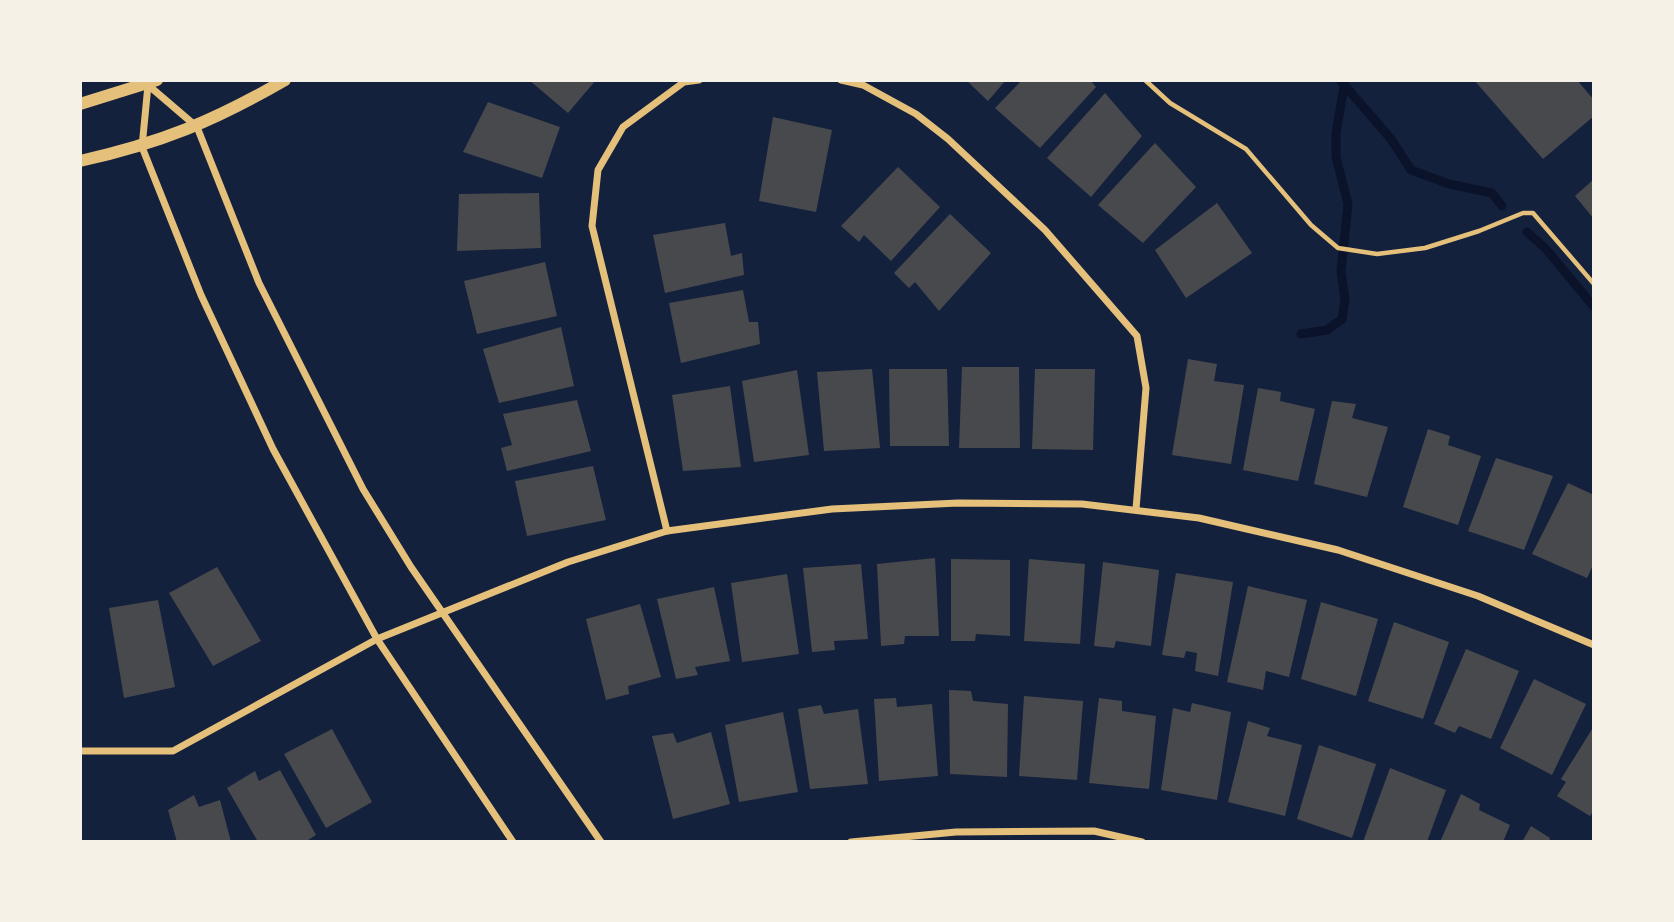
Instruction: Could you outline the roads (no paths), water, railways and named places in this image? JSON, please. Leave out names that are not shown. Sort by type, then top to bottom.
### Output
[{"type":"street","points":[[80,161],[142,147],[197,127],[285,80]]},
{"type":"street","points":[[667,531],[592,226],[598,170],[623,127],[684,82],[699,80]]},
{"type":"street","points":[[841,80],[863,85],[916,114],[947,139],[1045,229],[1137,336],[1146,388],[1136,509]]},
{"type":"street","points":[[152,83],[197,127],[258,282],[363,489],[444,614],[601,842]]},
{"type":"street","points":[[80,104],[152,83]]},
{"type":"street","points":[[152,83],[142,147],[201,295],[267,437],[377,639],[513,842]]},
{"type":"street","points":[[80,751],[173,751],[377,639],[444,614],[496,589],[667,531],[845,508],[958,503],[1082,504],[1199,518],[1338,550],[1478,596],[1594,645]]},
{"type":"street","points":[[851,842],[956,832],[1094,831],[1142,842]]},
{"type":"waterway","points":[[1340,80],[1391,139],[1411,170],[1449,184],[1492,193],[1502,206]]},
{"type":"waterway","points":[[1301,334],[1327,330],[1342,319],[1345,300],[1341,271],[1348,204],[1336,157],[1336,133],[1344,87]]},
{"type":"waterway","points":[[1527,232],[1546,249],[1594,307]]}]
